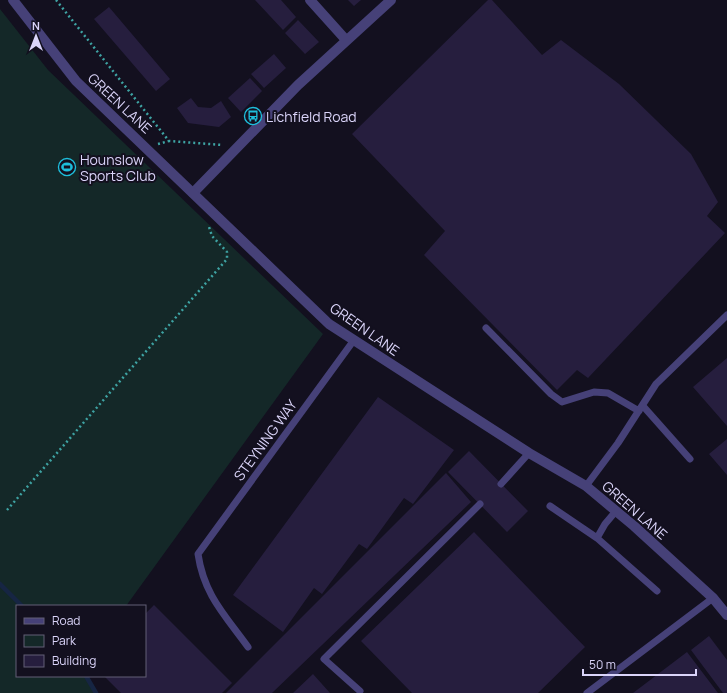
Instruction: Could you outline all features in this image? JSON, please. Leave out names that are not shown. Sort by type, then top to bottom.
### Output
[{"type":"street","name":"GREEN LANE","points":[[13,0],[76,81],[329,324],[529,453],[586,486],[713,598],[727,614]]},
{"type":"street","points":[[310,0],[346,40]]},
{"type":"street","points":[[193,193],[298,85],[390,0]]},
{"type":"lane","points":[[586,486],[618,443],[656,384],[727,315]]},
{"type":"lane","points":[[486,328],[551,394],[562,402],[594,392],[608,392],[641,408],[690,460]]},
{"type":"lane","name":"STEYNING WAY","points":[[248,647],[210,596],[200,570],[198,554],[354,340]]},
{"type":"lane","points":[[501,484],[529,453]]},
{"type":"lane","points":[[360,691],[324,659],[480,504]]},
{"type":"lane","points":[[550,506],[596,538],[657,591]]},
{"type":"lane","points":[[596,538],[604,524],[616,511]]},
{"type":"lane","points":[[587,693],[713,598]]},
{"type":"path","points":[[56,0],[169,141],[239,146]]},
{"type":"path","points":[[6,510],[226,259],[227,252],[210,232],[209,224],[214,213]]},
{"type":"green space","points":[[0,9],[48,70],[323,334],[127,605],[16,605],[16,677],[87,677],[97,693],[0,693]]},
{"type":"building","points":[[255,0],[281,0],[296,17],[283,30]]},
{"type":"building","points":[[348,0],[361,0],[354,6]]},
{"type":"building","points":[[488,0],[492,0],[542,55],[561,40],[619,84],[691,154],[718,202],[707,216],[725,233],[588,378],[577,370],[557,390],[424,255],[445,231],[352,134]]},
{"type":"building","points":[[109,7],[170,79],[156,91],[94,19]]},
{"type":"building","points":[[298,20],[319,42],[305,54],[285,33]]},
{"type":"building","points":[[274,54],[286,68],[264,88],[251,74]]},
{"type":"building","points":[[250,78],[262,91],[241,112],[228,98]]},
{"type":"building","points":[[191,98],[198,107],[211,108],[221,101],[231,117],[219,127],[188,123],[177,108]]},
{"type":"building","points":[[727,358],[727,426],[693,387]]},
{"type":"building","points":[[378,397],[454,450],[413,504],[404,498],[367,549],[359,544],[322,594],[314,588],[283,632],[233,595]]},
{"type":"building","points":[[727,439],[727,475],[709,454]]},
{"type":"building","points":[[469,451],[528,511],[507,532],[448,472]]},
{"type":"building","points":[[446,473],[471,502],[272,693],[226,693]]},
{"type":"building","points":[[474,532],[585,647],[538,693],[412,693],[361,641]]},
{"type":"building","points":[[154,605],[232,683],[222,693],[121,693],[105,677],[146,677],[146,613]]},
{"type":"building","points":[[709,636],[727,660],[727,693],[723,693],[691,650]]},
{"type":"building","points":[[687,652],[718,693],[633,693]]},
{"type":"building","points":[[313,674],[330,693],[293,693]]},
{"type":"waterway","points":[[0,584],[21,605]]},
{"type":"waterway","points":[[87,677],[96,693]]},
{"type":"place","name":"Lichfield Road","points":[[253,116]]},
{"type":"place","name":"Hounslow Sports Club","points":[[67,167]]}]
